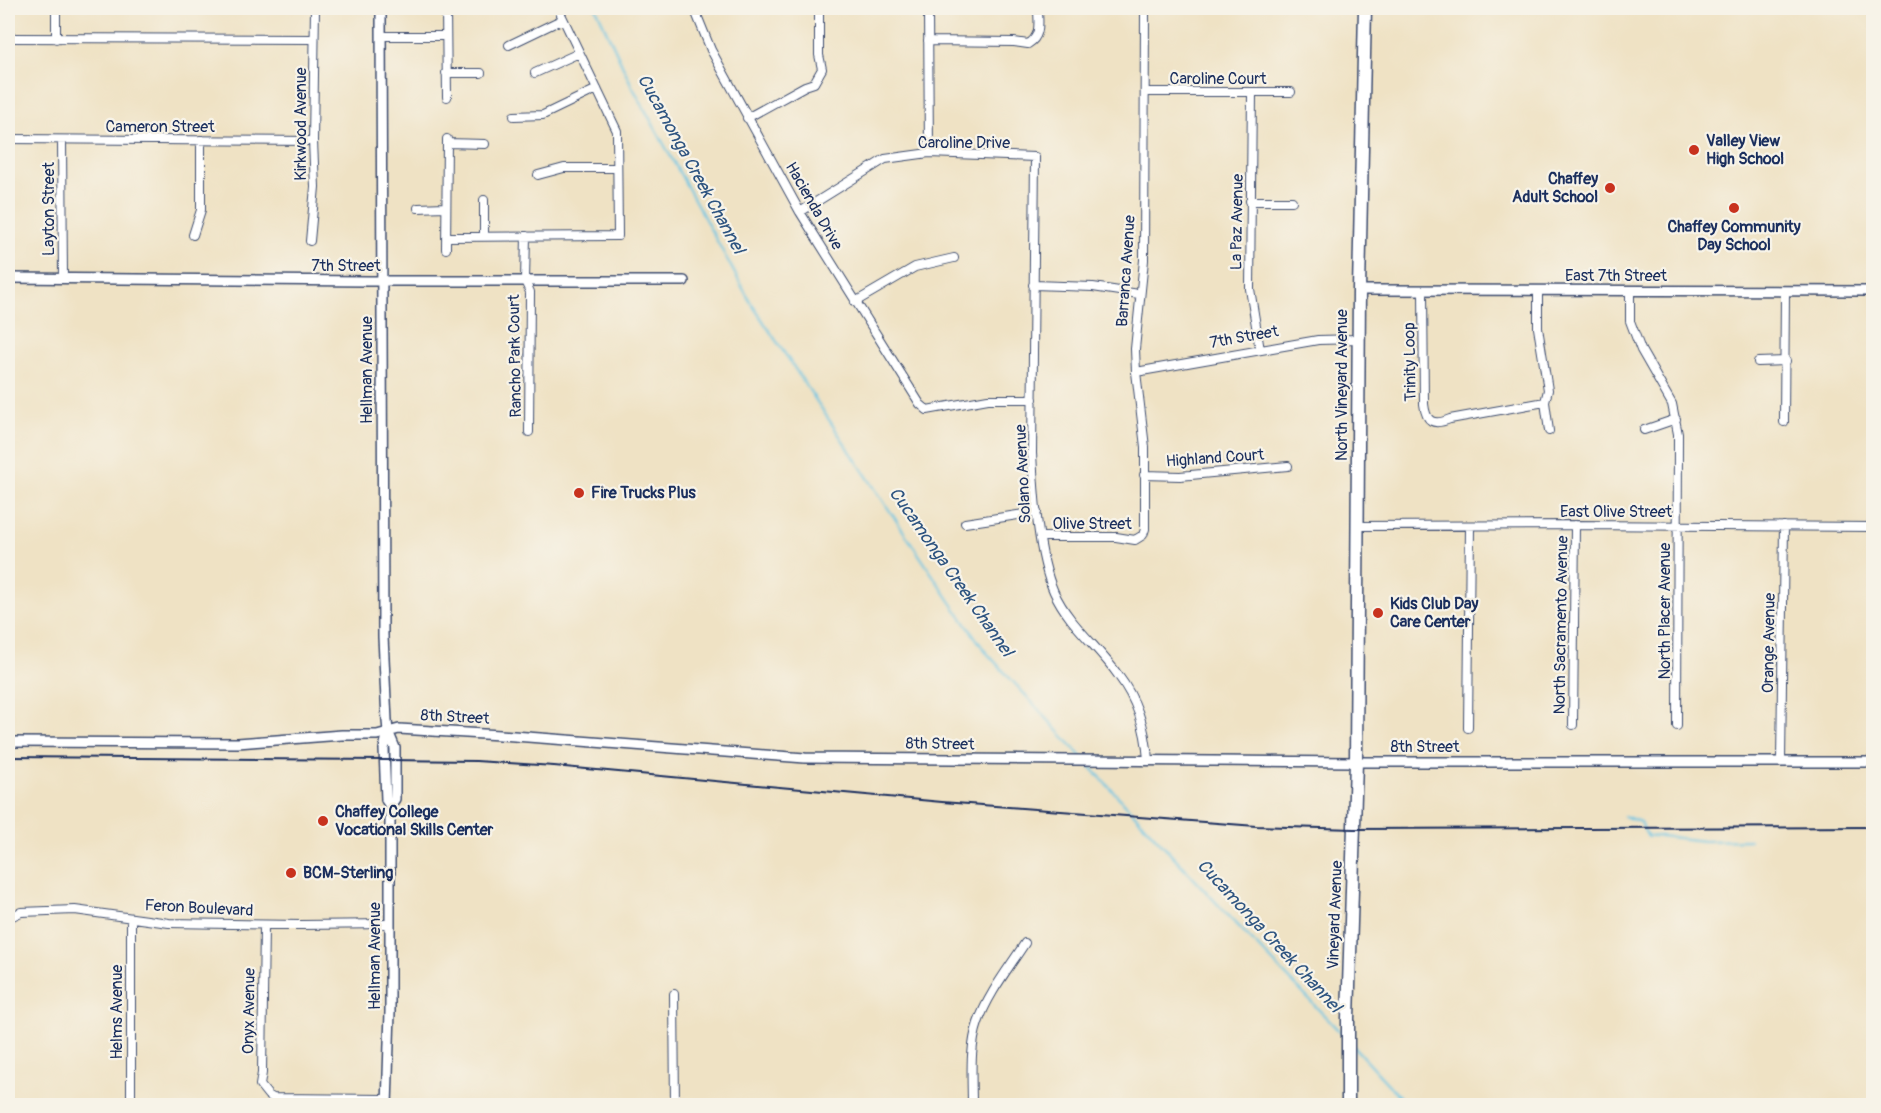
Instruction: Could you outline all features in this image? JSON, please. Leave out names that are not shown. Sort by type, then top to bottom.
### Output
[{"type":"main road","name":"North Vineyard Avenue","points":[[1356,762],[1359,290],[1365,8]]},
{"type":"main road","name":"Vineyard Avenue","points":[[1348,1106],[1348,1018],[1356,762]]},
{"type":"street","points":[[56,8],[56,39]]},
{"type":"street","name":"Kirkwood Avenue","points":[[310,241],[315,188],[313,141],[315,8]]},
{"type":"street","name":"Hellman Avenue","points":[[381,8],[383,637],[388,731],[395,748],[395,799],[390,806],[390,1012],[387,1102]]},
{"type":"street","points":[[446,8],[447,97]]},
{"type":"street","points":[[446,237],[618,236],[617,131],[558,8]]},
{"type":"street","name":"Hacienda Drive","points":[[694,8],[711,50],[800,212],[920,404],[927,410],[988,399],[1033,399]]},
{"type":"street","points":[[747,118],[814,83],[819,77],[822,69],[819,55],[819,8]]},
{"type":"street","points":[[928,8],[929,153]]},
{"type":"street","points":[[928,41],[1028,44],[1035,40],[1038,34],[1038,8]]},
{"type":"street","name":"Barranca Avenue","points":[[1143,535],[1145,529],[1145,447],[1135,349],[1144,260],[1145,8]]},
{"type":"street","points":[[509,45],[563,19]]},
{"type":"street","points":[[381,36],[445,36]]},
{"type":"street","points":[[8,38],[314,39]]},
{"type":"street","points":[[535,73],[579,53]]},
{"type":"street","points":[[446,73],[481,73]]},
{"type":"street","points":[[514,116],[543,115],[597,89]]},
{"type":"street","name":"Caroline Court","points":[[1145,92],[1291,92]]},
{"type":"street","name":"La Paz Avenue","points":[[1252,93],[1250,289],[1260,350]]},
{"type":"street","name":"Cameron Street","points":[[8,139],[313,141]]},
{"type":"street","name":"Layton Street","points":[[62,140],[63,279]]},
{"type":"street","points":[[193,235],[201,210],[201,140]]},
{"type":"street","points":[[446,249],[447,141],[485,144]]},
{"type":"street","name":"Caroline Drive","points":[[800,212],[885,159],[929,153],[1035,157]]},
{"type":"street","name":"Solano Avenue","points":[[1035,157],[1032,453],[1041,537],[1054,591],[1064,609],[1073,623],[1118,674],[1130,693],[1142,722],[1148,760]]},
{"type":"street","points":[[538,175],[564,168],[617,168]]},
{"type":"street","points":[[484,200],[484,236]]},
{"type":"street","points":[[1250,201],[1292,201]]},
{"type":"street","points":[[418,208],[445,207]]},
{"type":"street","name":"Rancho Park Court","points":[[525,236],[525,281],[530,292],[529,432]]},
{"type":"street","points":[[855,302],[915,267],[954,258]]},
{"type":"street","name":"7th Street","points":[[8,278],[382,281],[684,280]]},
{"type":"street","points":[[1034,285],[1093,287],[1139,294]]},
{"type":"street","name":"East 7th Street","points":[[1359,290],[1874,291]]},
{"type":"street","name":"Trinity Loop","points":[[1422,290],[1425,416],[1431,421],[1441,423],[1450,419],[1545,402]]},
{"type":"street","points":[[1538,291],[1538,328],[1548,390],[1545,402],[1549,431]]},
{"type":"street","name":"North Placer Avenue","points":[[1630,291],[1630,321],[1641,350],[1672,404],[1678,434],[1677,726]]},
{"type":"street","points":[[1784,422],[1785,291]]},
{"type":"street","name":"7th Street","points":[[1136,372],[1318,340],[1359,339]]},
{"type":"street","points":[[1758,362],[1786,361]]},
{"type":"street","points":[[1644,430],[1676,419]]},
{"type":"street","name":"Highland Court","points":[[1144,475],[1180,476],[1288,466]]},
{"type":"street","points":[[965,523],[1037,512]]},
{"type":"street","name":"North Sacramento Avenue","points":[[1573,725],[1575,525]]},
{"type":"street","name":"East Olive Street","points":[[1357,526],[1874,527]]},
{"type":"street","points":[[1468,728],[1470,526]]},
{"type":"street","name":"Orange Avenue","points":[[1781,761],[1784,526]]},
{"type":"street","name":"Olive Street","points":[[1041,537],[1116,537],[1135,540],[1143,535]]},
{"type":"street","name":"8th Street","points":[[8,742],[238,743],[342,735],[377,735],[399,729],[805,758],[1356,762],[1874,762]]},
{"type":"street","name":"Feron Boulevard","points":[[8,918],[21,912],[75,910],[169,923],[390,924]]},
{"type":"street","name":"Helms Avenue","points":[[130,918],[131,1106]]},
{"type":"street","name":"Onyx Avenue","points":[[264,925],[260,1085],[273,1098],[387,1102]]},
{"type":"street","points":[[972,1106],[972,1055],[978,1023],[991,996],[1025,943]]},
{"type":"street","points":[[674,994],[675,1106]]},
{"type":"waterway","name":"Cucamonga Creek Channel","points":[[596,8],[632,86],[751,303],[985,651],[1082,757]]},
{"type":"waterway","name":"Cucamonga Creek Channel","points":[[1088,764],[1343,1035]]},
{"type":"waterway","points":[[1624,816],[1640,822],[1648,837],[1661,836],[1704,841],[1750,840]]},
{"type":"waterway","name":"Cucamonga Creek Channel","points":[[1353,1046],[1408,1106]]},
{"type":"railway","points":[[8,757],[476,761],[554,766],[942,802],[1256,826],[1354,829],[1874,827]]},
{"type":"place","name":"Valley View High School","points":[[1694,150]]},
{"type":"place","name":"Chaffey Adult School","points":[[1610,188]]},
{"type":"place","name":"Chaffey Community Day School","points":[[1734,208]]},
{"type":"place","name":"Fire Trucks Plus","points":[[579,493]]},
{"type":"place","name":"Kids Club Day Care Center","points":[[1378,613]]},
{"type":"place","name":"Chaffey College Vocational Skills Center","points":[[323,821]]},
{"type":"place","name":"BCM-Sterling","points":[[291,873]]}]
